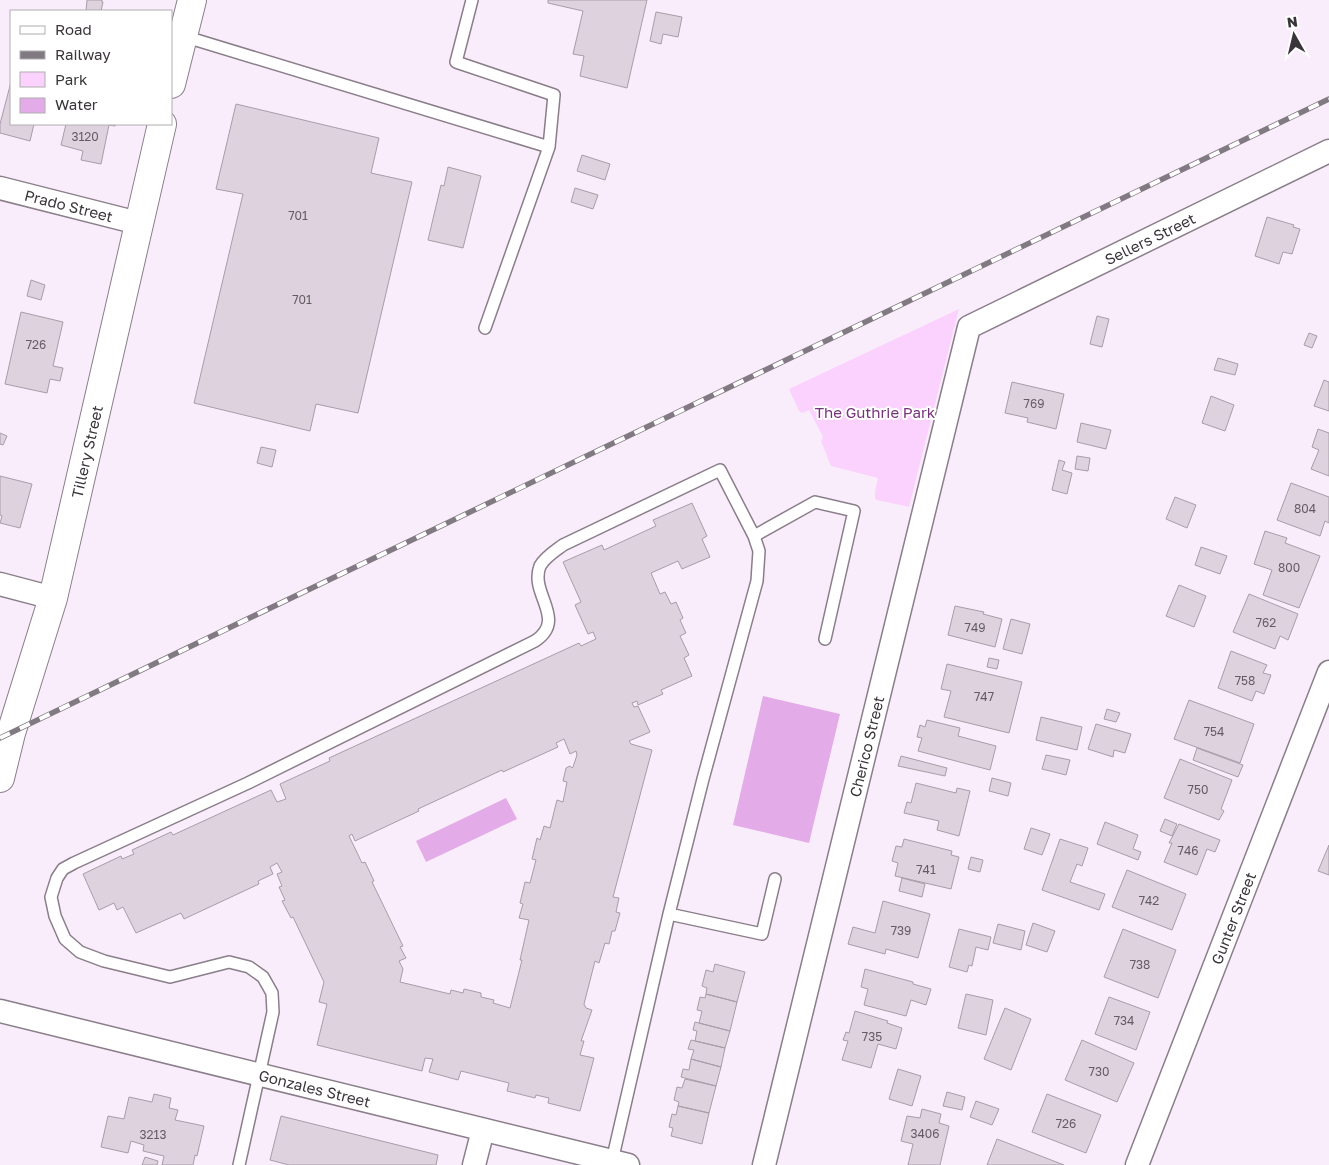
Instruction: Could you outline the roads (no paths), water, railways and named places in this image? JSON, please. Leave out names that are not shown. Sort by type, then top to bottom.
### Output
[{"type":"street","points":[[172,80],[192,0]]},
{"type":"street","name":"Tillery Street","points":[[0,778],[11,733],[53,598],[162,125]]},
{"type":"street","name":"Sellers Street","points":[[970,327],[1329,151]]},
{"type":"street","name":"Prado Street","points":[[0,188],[138,223]]},
{"type":"street","name":"Cherico Street","points":[[764,1165],[970,327]]},
{"type":"street","points":[[0,584],[53,598]]},
{"type":"street","name":"Gunter Street","points":[[1137,1165],[1329,672]]},
{"type":"street","name":"Gonzales Street","points":[[0,1011],[620,1163]]},
{"type":"street","points":[[474,1165],[483,1130]]},
{"type":"lane","points":[[472,0],[456,62],[554,95],[549,147],[485,328]]},
{"type":"lane","points":[[183,36],[549,147]]},
{"type":"lane","points":[[239,1165],[273,1012],[272,993],[263,977],[249,967],[229,962],[170,977],[104,961],[80,952],[65,939],[53,910],[51,896],[57,878],[63,869],[248,783],[535,641],[543,636],[548,628],[547,607],[538,579],[540,566],[550,554],[563,545],[720,470],[754,536],[759,551],[757,581],[669,914],[620,1163]]},
{"type":"lane","points":[[754,536],[815,502],[854,511],[825,639]]},
{"type":"lane","points":[[669,914],[762,934],[775,879]]},
{"type":"water","points":[[763,696],[840,714],[809,843],[733,825]]},
{"type":"water","points":[[506,798],[517,819],[426,862],[416,841]]},
{"type":"railway","points":[[0,738],[1329,99]]},
{"type":"park label","name":"The Guthrie Park","points":[[875,412]]}]
